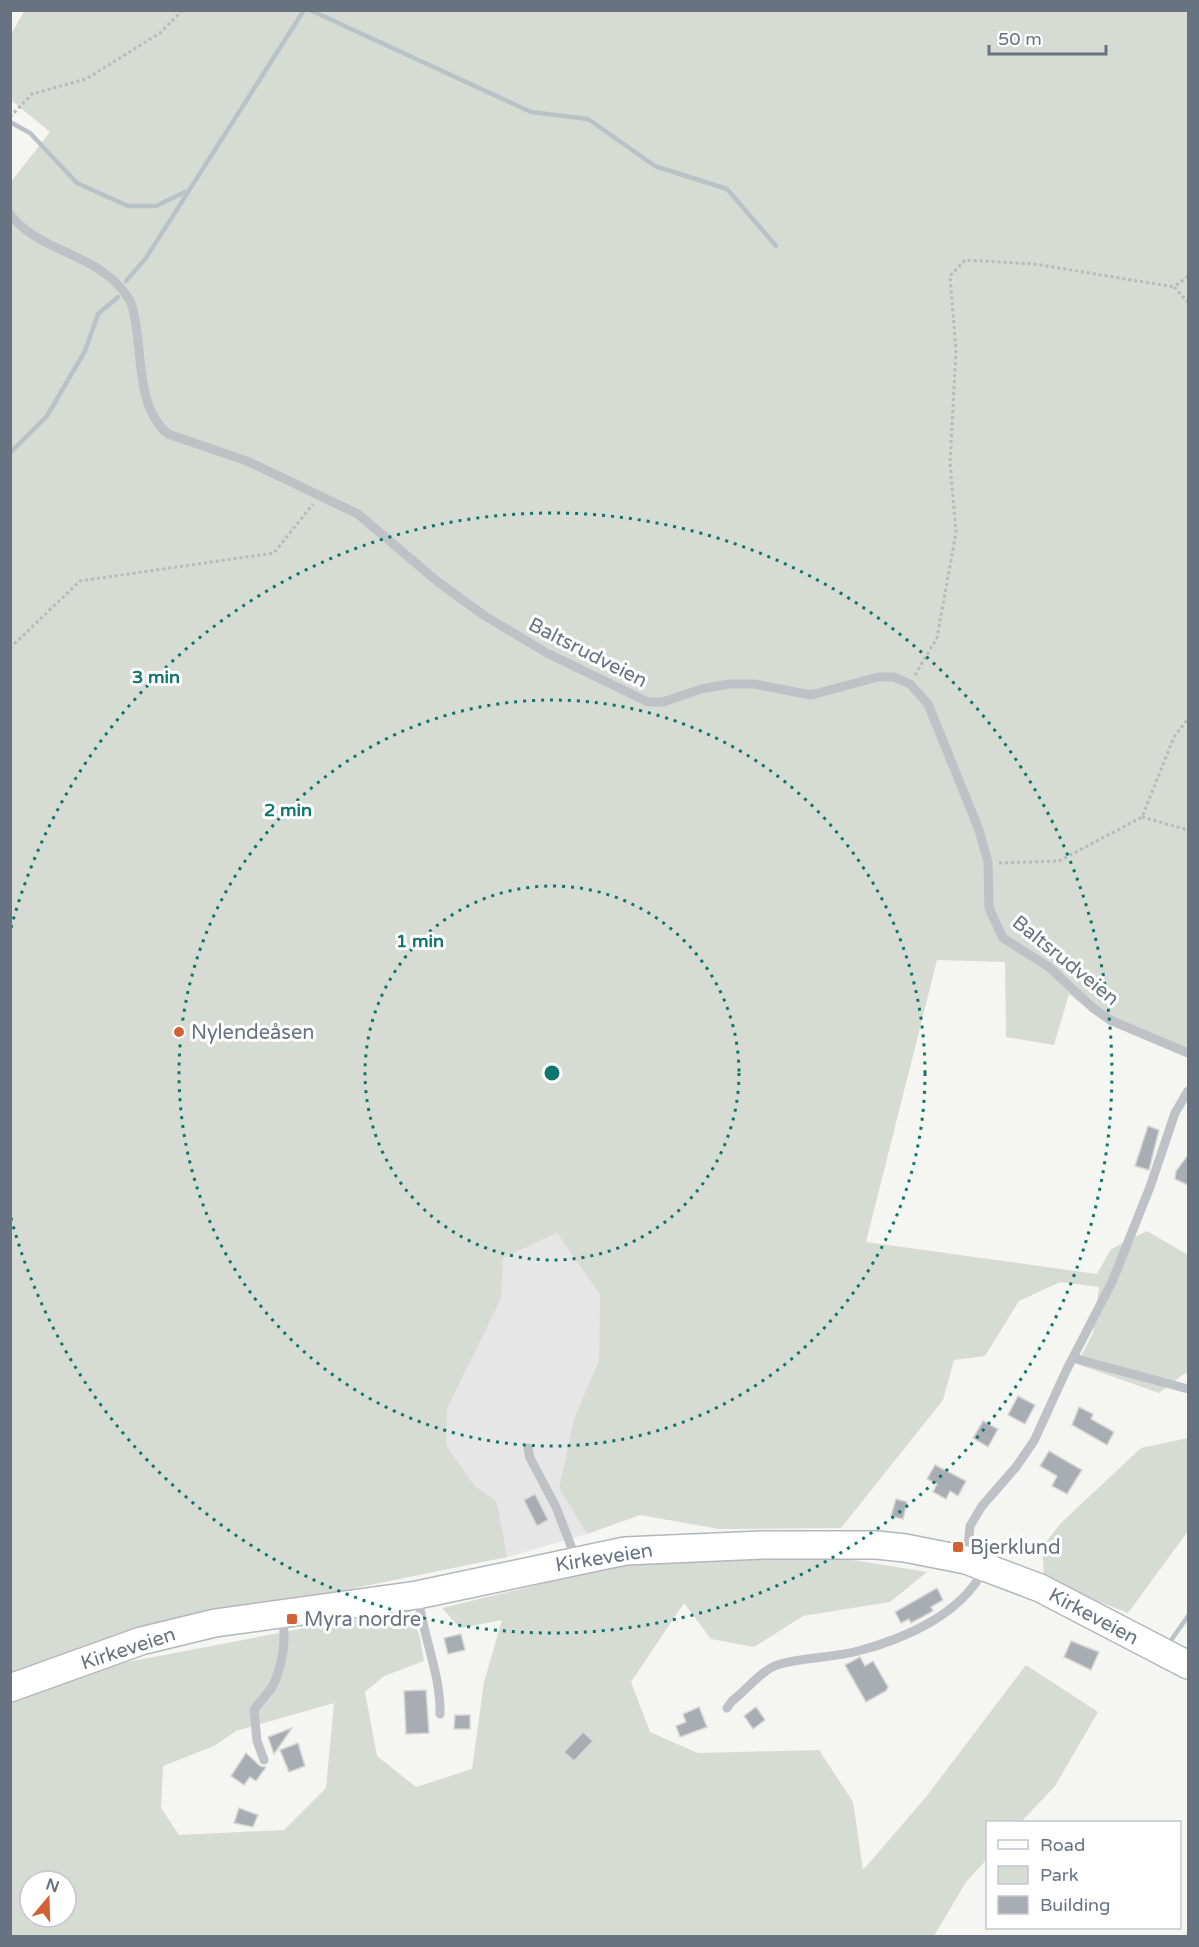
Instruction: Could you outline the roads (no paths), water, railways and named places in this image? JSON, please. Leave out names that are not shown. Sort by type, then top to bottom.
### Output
[{"type":"main road","name":"Kirkeveien","points":[[10,1688],[177,1630],[417,1595],[576,1559],[658,1548],[845,1545],[905,1548],[976,1563],[1067,1601],[1188,1665]]},
{"type":"lane","name":"Baltsrudveien","points":[[10,214],[24,230],[105,273],[130,300],[147,398],[153,417],[163,429],[183,441],[247,461],[358,514],[438,582],[494,622],[547,653],[648,702],[663,702],[701,689],[729,684],[754,684],[811,694],[878,677],[894,677],[910,684],[928,704],[980,830],[988,862],[989,908],[1003,938],[1049,967],[1085,1001],[1110,1020],[1188,1053]]},
{"type":"lane","points":[[727,1708],[732,1701],[778,1665],[857,1652],[905,1634],[944,1614],[967,1594],[976,1563],[970,1526],[982,1506],[1034,1442],[1112,1282],[1150,1187],[1175,1113],[1188,1091]]},
{"type":"lane","points":[[1073,1358],[1188,1389]]},
{"type":"lane","points":[[528,1448],[530,1458],[556,1506],[576,1559]]},
{"type":"lane","points":[[417,1595],[421,1621],[434,1667],[440,1714]]},
{"type":"lane","points":[[264,1760],[257,1741],[254,1710],[271,1689],[282,1659],[281,1614]]},
{"type":"waterway","points":[[126,281],[146,258],[304,10]]},
{"type":"waterway","points":[[310,10],[531,112],[588,119],[655,166],[727,189],[776,246]]},
{"type":"waterway","points":[[10,122],[30,133],[77,183],[128,206],[156,206],[185,192]]},
{"type":"waterway","points":[[10,453],[47,416],[85,351],[98,314],[118,297]]},
{"type":"waterway","points":[[1172,1639],[1188,1616]]},
{"type":"place","name":"Nylendeåsen","points":[[179,1032]]},
{"type":"place","name":"Bjerklund","points":[[958,1547]]},
{"type":"place","name":"Myra nordre","points":[[292,1619]]}]
